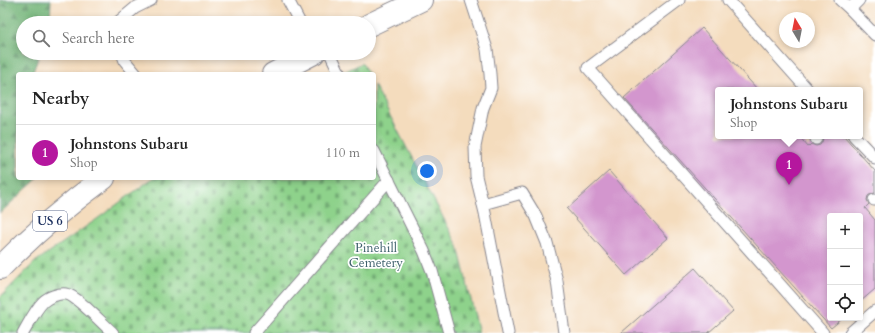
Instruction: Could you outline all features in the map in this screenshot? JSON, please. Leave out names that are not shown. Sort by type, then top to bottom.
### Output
[{"type":"main road","points":[[376,20],[399,5],[421,0]]},
{"type":"main road","points":[[277,72],[300,60]]},
{"type":"main road","name":"US 6","points":[[0,268],[21,246],[81,195],[101,180]]},
{"type":"lane","points":[[125,16],[135,8],[151,0]]},
{"type":"lane","points":[[288,0],[296,16]]},
{"type":"lane","points":[[471,0],[487,49],[491,88],[483,108],[475,147],[476,176],[483,204],[508,333]]},
{"type":"lane","points":[[678,0],[588,68],[823,333]]},
{"type":"lane","points":[[728,0],[805,87]]},
{"type":"lane","points":[[840,0],[875,35]]},
{"type":"lane","points":[[850,9],[859,0]]},
{"type":"lane","points":[[125,60],[134,72]]},
{"type":"lane","points":[[333,60],[339,72]]},
{"type":"lane","points":[[857,139],[875,158]]},
{"type":"lane","points":[[376,154],[424,251],[432,271],[449,333]]},
{"type":"lane","points":[[254,333],[389,180]]},
{"type":"lane","points":[[483,204],[522,192],[536,216],[546,243],[557,281],[564,333]]},
{"type":"lane","points":[[23,333],[34,314],[44,302],[57,295],[67,294],[76,299],[113,333]]},
{"type":"lane","points":[[850,333],[875,311]]},
{"type":"green space","points":[[0,0],[51,0],[50,16],[16,16],[16,60],[37,60],[33,72],[16,72],[16,180],[36,180],[0,213]]},
{"type":"green space","points":[[362,63],[367,72],[344,72]]},
{"type":"green space","name":"Pinehill Cemetery","points":[[376,89],[458,246],[479,333],[0,333],[0,297],[35,262],[150,180],[376,180]]},
{"type":"building","points":[[702,28],[755,87],[715,87],[715,139],[801,139],[808,147],[811,144],[816,146],[820,145],[822,139],[847,139],[875,171],[875,193],[868,196],[867,200],[869,204],[865,208],[875,220],[875,289],[863,299],[863,213],[827,213],[827,321],[839,321],[831,328],[624,98]]},
{"type":"building","points":[[609,171],[668,238],[626,275],[567,209]]},
{"type":"building","points":[[695,268],[733,311],[708,333],[621,333]]},
{"type":"place","name":"Johnstons Subaru","points":[[789,185]]}]
